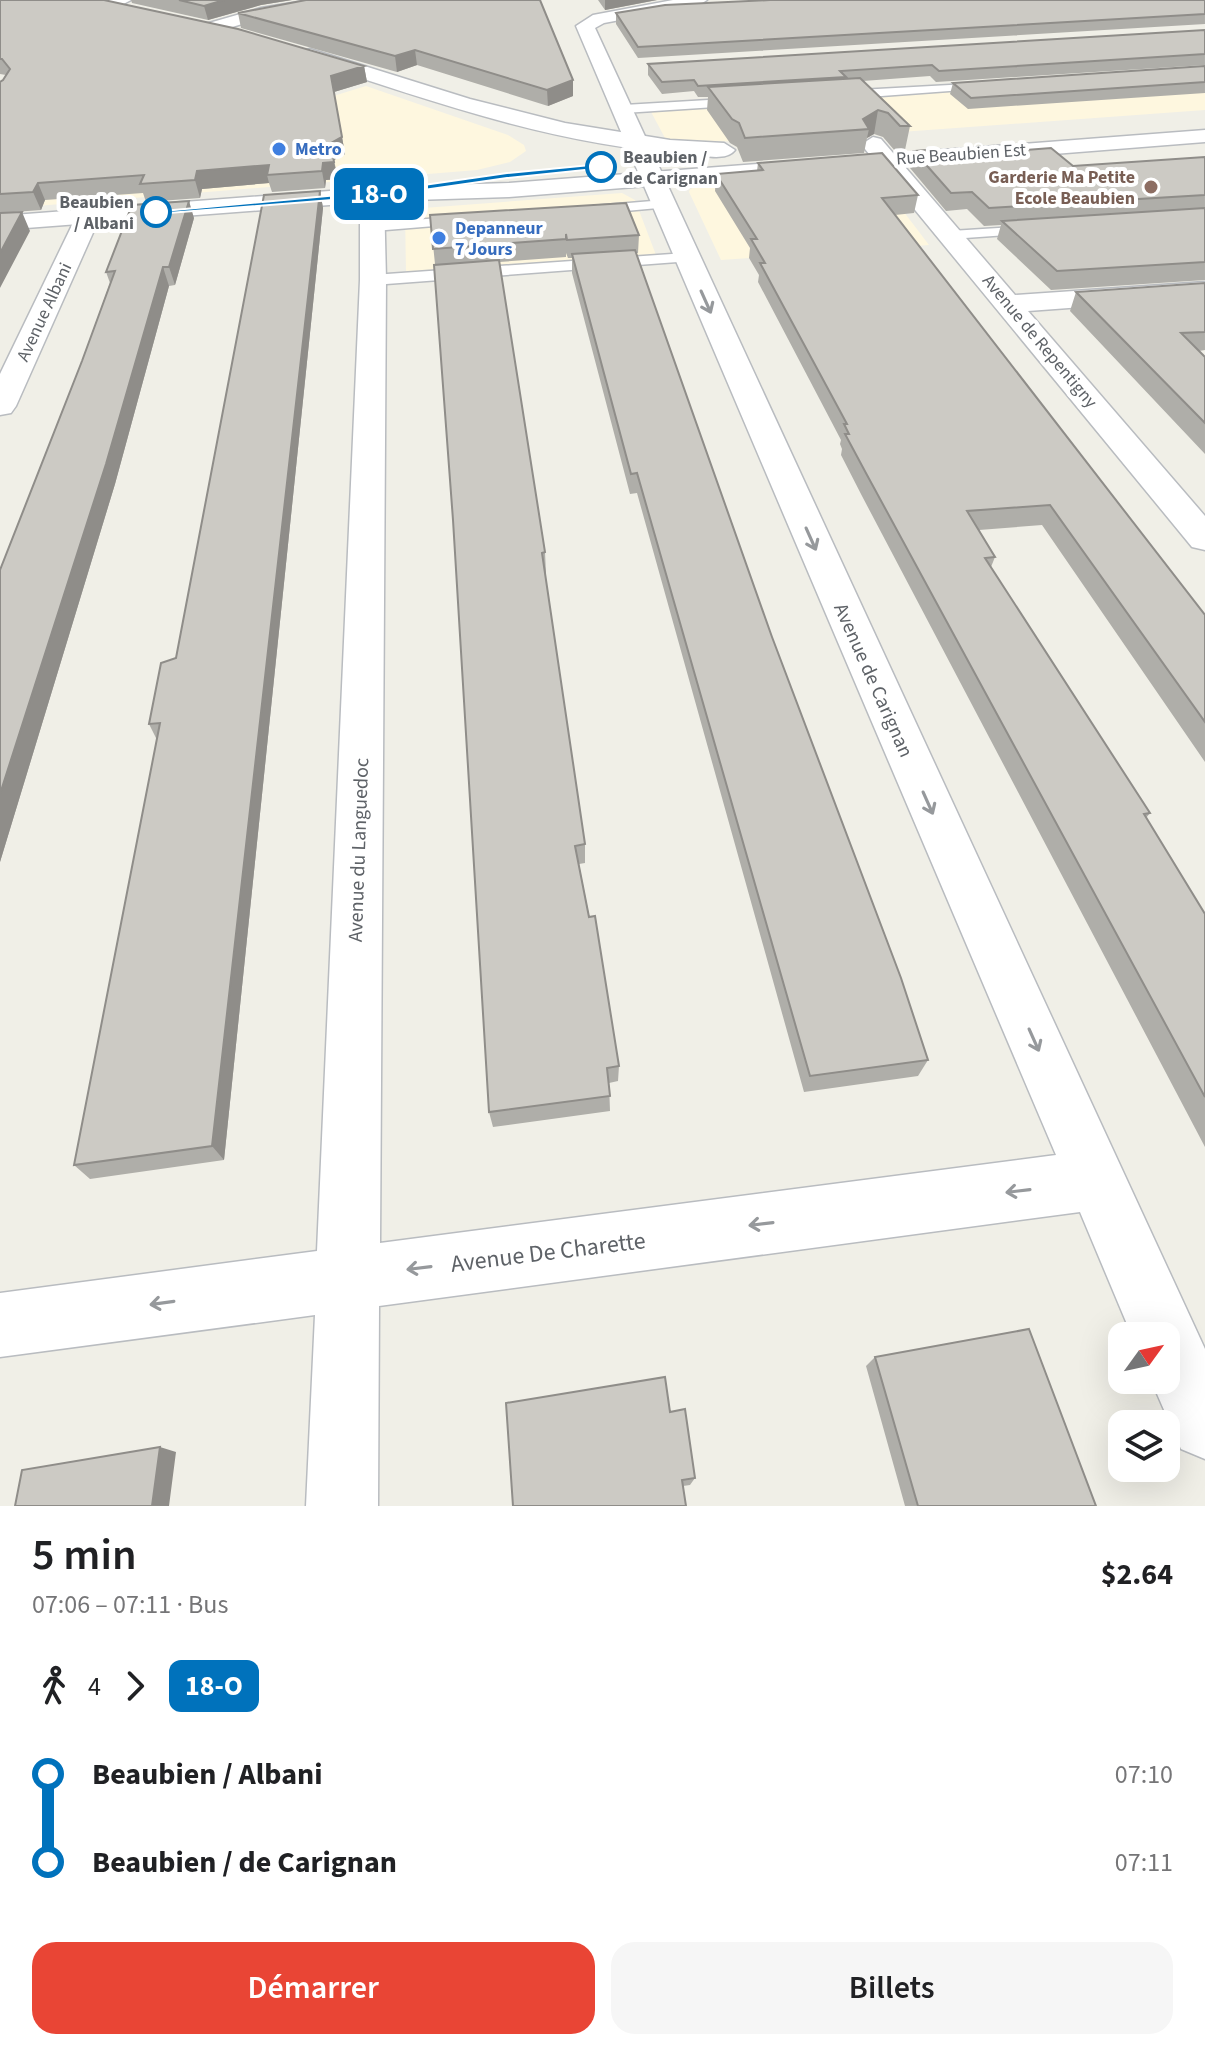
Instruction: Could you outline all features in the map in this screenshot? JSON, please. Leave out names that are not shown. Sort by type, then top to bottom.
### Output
[{"type":"street","points":[[82,0],[121,6]]},
{"type":"street","points":[[251,39],[201,27],[261,13],[342,0]]},
{"type":"street","name":"Avenue de Carignan","points":[[705,3],[651,9],[587,23],[586,29],[1159,1322]]},
{"type":"street","points":[[290,49],[486,112],[578,133],[650,171]]},
{"type":"street","points":[[606,69],[629,68]]},
{"type":"street","points":[[486,112],[537,148],[650,171]]},
{"type":"street","name":"Rue Beaubien Est","points":[[376,205],[507,176],[650,171],[880,152],[1036,132],[1205,120]]},
{"type":"street","points":[[1036,132],[1055,147]]},
{"type":"street","name":"Rue Beaubien Est","points":[[0,223],[376,205],[650,171],[771,151],[880,152],[1055,147],[1205,136]]},
{"type":"street","points":[[507,176],[537,148]]},
{"type":"street","name":"Avenue de Repentigny","points":[[880,152],[1205,539]]},
{"type":"street","name":"Avenue du Languedoc","points":[[342,1506],[376,205]]},
{"type":"street","name":"Avenue Albani","points":[[0,406],[8,370],[88,217]]},
{"type":"street","points":[[1010,304],[1205,290]]},
{"type":"street","name":"Avenue De Charette","points":[[0,1325],[1096,1180]]},
{"type":"street","name":"Avenue de Carignan","points":[[1180,1369],[1205,1425]]},
{"type":"lane","points":[[832,96],[993,85]]},
{"type":"lane","points":[[624,109],[754,101]]},
{"type":"lane","points":[[577,211],[650,171]]},
{"type":"lane","points":[[376,205],[481,218]]},
{"type":"lane","points":[[951,235],[1053,228]]},
{"type":"lane","points":[[373,280],[686,258]]},
{"type":"shaded area","points":[[1205,74],[1205,110],[762,142],[669,140],[650,110]]},
{"type":"shaded area","points":[[366,86],[508,135],[524,145],[526,151],[510,162],[477,170],[0,209],[278,113]]},
{"type":"shaded area","points":[[857,172],[878,178],[929,245],[721,260],[689,192],[700,185]]},
{"type":"shaded area","points":[[622,193],[635,200],[656,255],[406,272],[405,213],[410,209]]},
{"type":"building","points":[[0,0],[104,0],[238,29],[364,66],[331,76],[342,137],[331,143],[334,162],[323,163],[322,171],[267,175],[269,165],[197,171],[195,180],[140,184],[144,175],[38,183],[33,192],[0,194],[0,82],[10,69],[0,59]]},
{"type":"building","points":[[179,0],[224,0],[204,6]]},
{"type":"building","points":[[306,0],[540,0],[573,80],[547,90],[415,50],[395,56],[238,13]]},
{"type":"building","points":[[770,0],[1205,0],[1205,14],[638,47],[616,13],[665,5]]},
{"type":"building","points":[[1205,30],[1205,54],[939,71],[932,65],[840,71],[846,77],[698,86],[694,80],[662,82],[648,64]]},
{"type":"building","points":[[1205,66],[1205,82],[971,98],[953,83]]},
{"type":"building","points":[[860,78],[910,126],[900,126],[888,113],[878,110],[863,119],[869,129],[745,138],[739,123],[732,119],[708,87]]},
{"type":"building","points":[[1051,148],[1073,166],[1205,157],[1205,195],[989,208],[972,192],[951,193],[914,151],[926,150],[933,157]]},
{"type":"building","points":[[882,153],[918,195],[882,198],[1205,615],[1205,722],[1050,505],[967,511],[995,557],[985,558],[1150,813],[1144,814],[1205,914],[1205,1097],[845,434],[849,434],[844,424],[847,424],[760,263],[765,263],[751,239],[757,239],[716,174],[763,170],[758,163]]},
{"type":"building","points":[[320,191],[212,1146],[74,1165],[160,723],[149,724],[161,663],[176,658],[264,195]]},
{"type":"building","points":[[189,201],[169,267],[163,267],[106,464],[0,794],[0,570],[115,271],[106,272],[132,205]]},
{"type":"building","points":[[626,203],[639,235],[567,240],[566,234],[566,239],[433,249],[430,215]]},
{"type":"building","points":[[1205,208],[1205,262],[1057,271],[1002,221]]},
{"type":"building","points":[[22,212],[0,253],[0,213]]},
{"type":"building","points":[[635,250],[772,637],[901,978],[928,1060],[810,1076],[637,473],[631,474],[572,254]]},
{"type":"building","points":[[499,260],[545,552],[542,553],[585,844],[575,846],[589,917],[595,916],[619,1066],[607,1068],[610,1096],[489,1112],[453,520],[434,265]]},
{"type":"building","points":[[1205,283],[1205,332],[1181,333],[1205,357],[1205,423],[1076,292]]},
{"type":"building","points":[[1029,1329],[1096,1506],[918,1506],[875,1357]]},
{"type":"building","points":[[665,1377],[670,1412],[685,1409],[695,1478],[682,1480],[686,1506],[513,1506],[506,1403]]},
{"type":"building","points":[[160,1447],[152,1506],[15,1506],[22,1470]]},
{"type":"bus line","name":"18-O","points":[[156,212],[382,194],[507,176],[601,167]]},
{"type":"place","name":"Metro","points":[[279,149]]},
{"type":"place","name":"Beaubien / de Carignan","points":[[601,167]]},
{"type":"place","name":"Garderie Ma Petite Ecole Beaubien","points":[[1151,187]]},
{"type":"place","name":"Beaubien / Albani","points":[[156,212]]},
{"type":"place","name":"Depanneur 7 Jours","points":[[439,238]]}]
